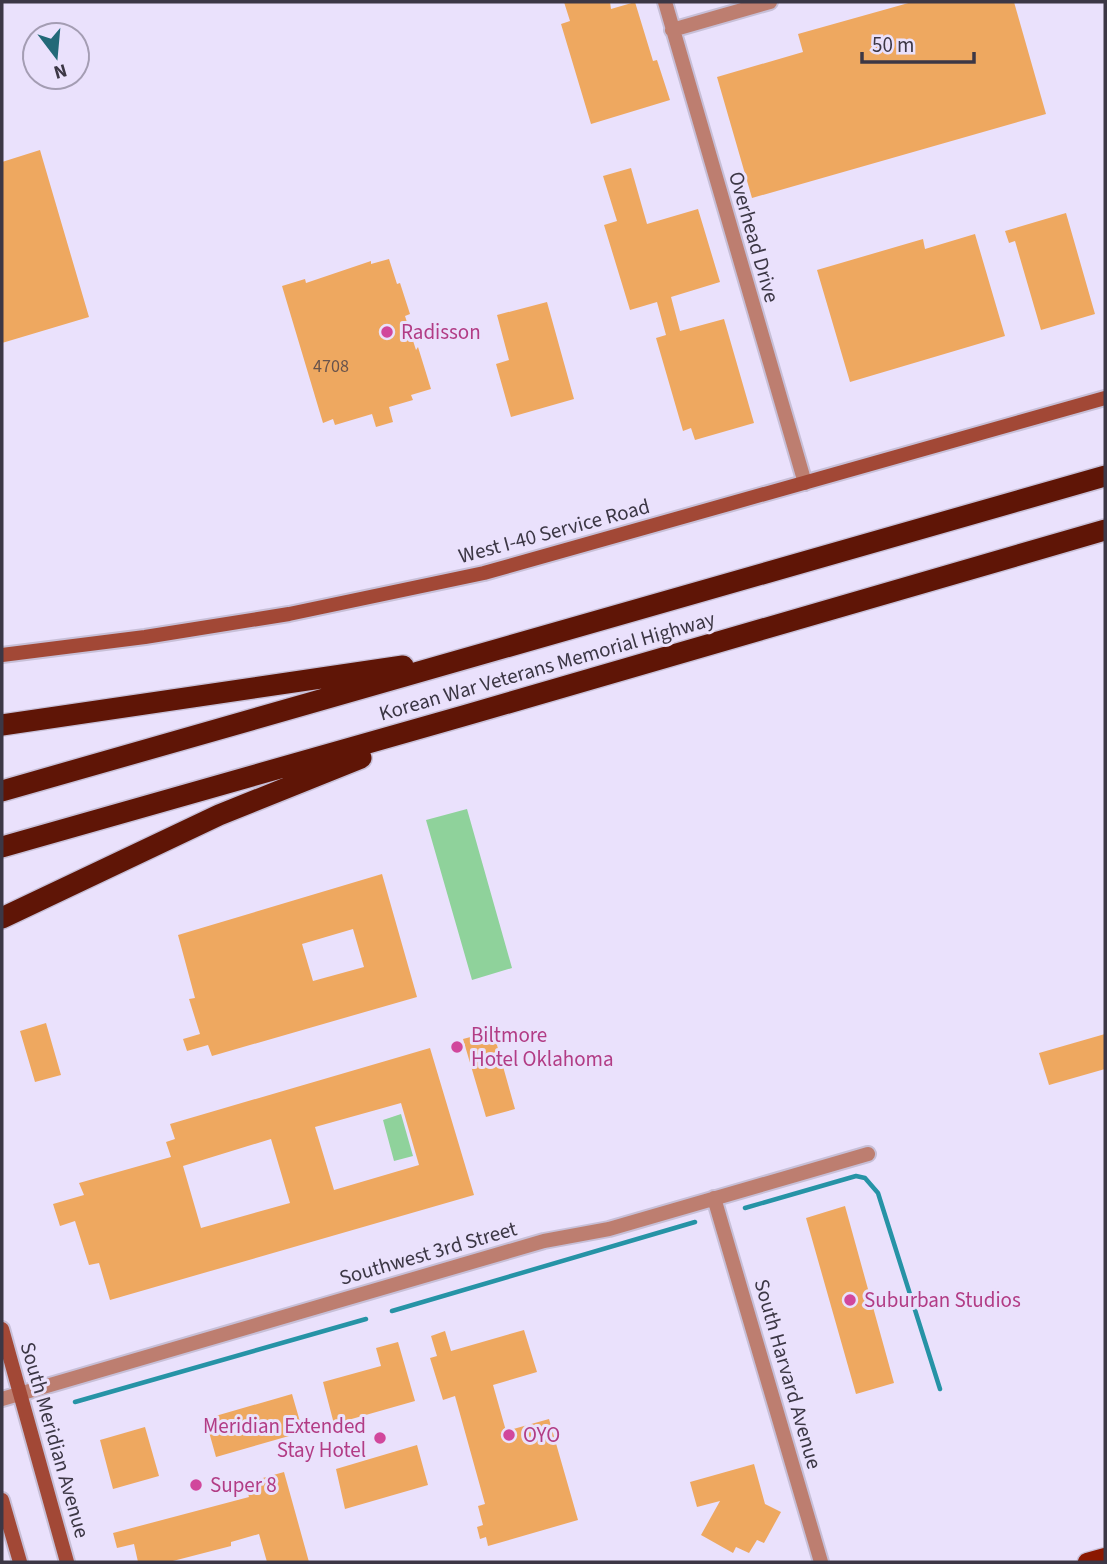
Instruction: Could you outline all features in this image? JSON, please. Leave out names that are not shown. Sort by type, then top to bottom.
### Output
[{"type":"highway","name":"Korean War Veterans Memorial Highway","points":[[2,791],[1105,476]]},
{"type":"highway","name":"Korean War Veterans Memorial Highway","points":[[2,847],[1105,530]]},
{"type":"highway","points":[[2,726],[315,678],[475,657]]},
{"type":"highway","points":[[2,918],[219,815],[463,716]]},
{"type":"main road","points":[[1087,1562],[1105,1557]]},
{"type":"street","name":"Overhead Drive","points":[[665,2],[805,484]]},
{"type":"street","points":[[672,30],[770,2]]},
{"type":"street","name":"West I-40 Service Road","points":[[2,655],[145,637],[289,614],[414,589],[574,549],[1105,398]]},
{"type":"street","name":"Southwest 3rd Street","points":[[2,1399],[544,1241],[609,1229],[868,1154]]},
{"type":"street","name":"South Harvard Avenue","points":[[714,1198],[821,1562]]},
{"type":"street","name":"South Meridian Avenue","points":[[2,1329],[67,1562]]},
{"type":"street","points":[[2,1500],[20,1562]]},
{"type":"green space","points":[[467,809],[512,968],[472,980],[426,820]]},
{"type":"green space","points":[[401,1114],[413,1156],[394,1161],[383,1120]]},
{"type":"building","points":[[564,2],[610,2],[611,9],[635,2],[653,61],[657,60],[670,100],[591,124],[561,24],[570,21]]},
{"type":"building","points":[[912,2],[1014,2],[1046,114],[752,198],[717,77],[803,52],[798,34]]},
{"type":"building","points":[[40,150],[89,317],[2,343],[2,162]]},
{"type":"building","points":[[631,168],[647,224],[698,209],[720,282],[671,297],[680,331],[724,319],[754,423],[695,440],[691,428],[683,431],[656,338],[666,335],[657,302],[630,310],[604,225],[617,221],[603,176]]},
{"type":"building","points":[[1066,213],[1095,314],[1041,330],[1015,241],[1009,243],[1005,231]]},
{"type":"building","points":[[975,234],[1005,336],[850,382],[817,270],[923,239],[925,249]]},
{"type":"building","points":[[389,259],[397,284],[400,283],[410,314],[405,316],[431,389],[411,395],[413,400],[389,407],[393,422],[376,427],[372,414],[335,425],[333,419],[323,423],[282,286],[305,279],[306,283],[371,261],[371,264]]},
{"type":"building","points":[[547,302],[574,399],[511,417],[496,364],[509,360],[497,315]]},
{"type":"building","points":[[382,874],[417,997],[212,1056],[208,1045],[187,1051],[183,1039],[200,1034],[189,999],[195,998],[178,935]],"holes":[[[353,929],[364,967],[313,981],[302,944]]]},
{"type":"building","points":[[46,1023],[61,1075],[35,1082],[20,1031]]},
{"type":"building","points":[[493,1031],[515,1109],[486,1117],[463,1039]]},
{"type":"building","points":[[1105,1034],[1105,1069],[1049,1085],[1039,1053]]},
{"type":"building","points":[[430,1048],[474,1195],[110,1300],[99,1263],[89,1265],[75,1221],[60,1226],[53,1204],[84,1195],[79,1183],[171,1157],[166,1142],[175,1139],[170,1124]],"holes":[[[401,1103],[419,1165],[334,1190],[315,1127]],[[271,1139],[290,1203],[201,1228],[183,1166]]]},
{"type":"building","name":"Suburban Studios","points":[[845,1206],[894,1383],[856,1394],[806,1218]]},
{"type":"building","points":[[524,1330],[537,1372],[493,1385],[506,1431],[549,1419],[578,1520],[488,1546],[486,1537],[480,1539],[477,1527],[483,1525],[478,1506],[485,1504],[455,1396],[443,1400],[430,1358],[437,1356],[431,1336],[445,1331],[451,1351]]},
{"type":"building","points":[[398,1342],[415,1401],[334,1424],[323,1382],[381,1366],[376,1348]]},
{"type":"building","points":[[292,1394],[303,1432],[216,1457],[209,1432],[216,1431],[212,1417]]},
{"type":"building","points":[[145,1427],[159,1476],[113,1489],[100,1440]]},
{"type":"building","points":[[417,1445],[428,1485],[345,1509],[336,1469]]},
{"type":"building","points":[[754,1464],[765,1504],[781,1512],[764,1543],[757,1540],[749,1553],[736,1547],[733,1553],[701,1535],[720,1501],[697,1507],[690,1482]]},
{"type":"building","points":[[284,1472],[309,1562],[267,1562],[259,1534],[231,1542],[231,1546],[169,1562],[138,1562],[134,1544],[117,1548],[113,1533],[249,1497],[245,1483]]},
{"type":"waterway","points":[[745,1208],[856,1176],[865,1178],[878,1193],[940,1389]]},
{"type":"waterway","points":[[392,1311],[695,1222]]},
{"type":"waterway","points":[[75,1402],[366,1319]]},
{"type":"place","name":"Radisson","points":[[387,332]]},
{"type":"place","name":"Biltmore Hotel Oklahoma","points":[[457,1047]]},
{"type":"place","name":"Suburban Studios","points":[[850,1300]]},
{"type":"place","name":"OYO","points":[[509,1435]]},
{"type":"place","name":"Meridian Extended Stay Hotel","points":[[380,1438]]},
{"type":"place","name":"Super 8","points":[[196,1485]]}]
